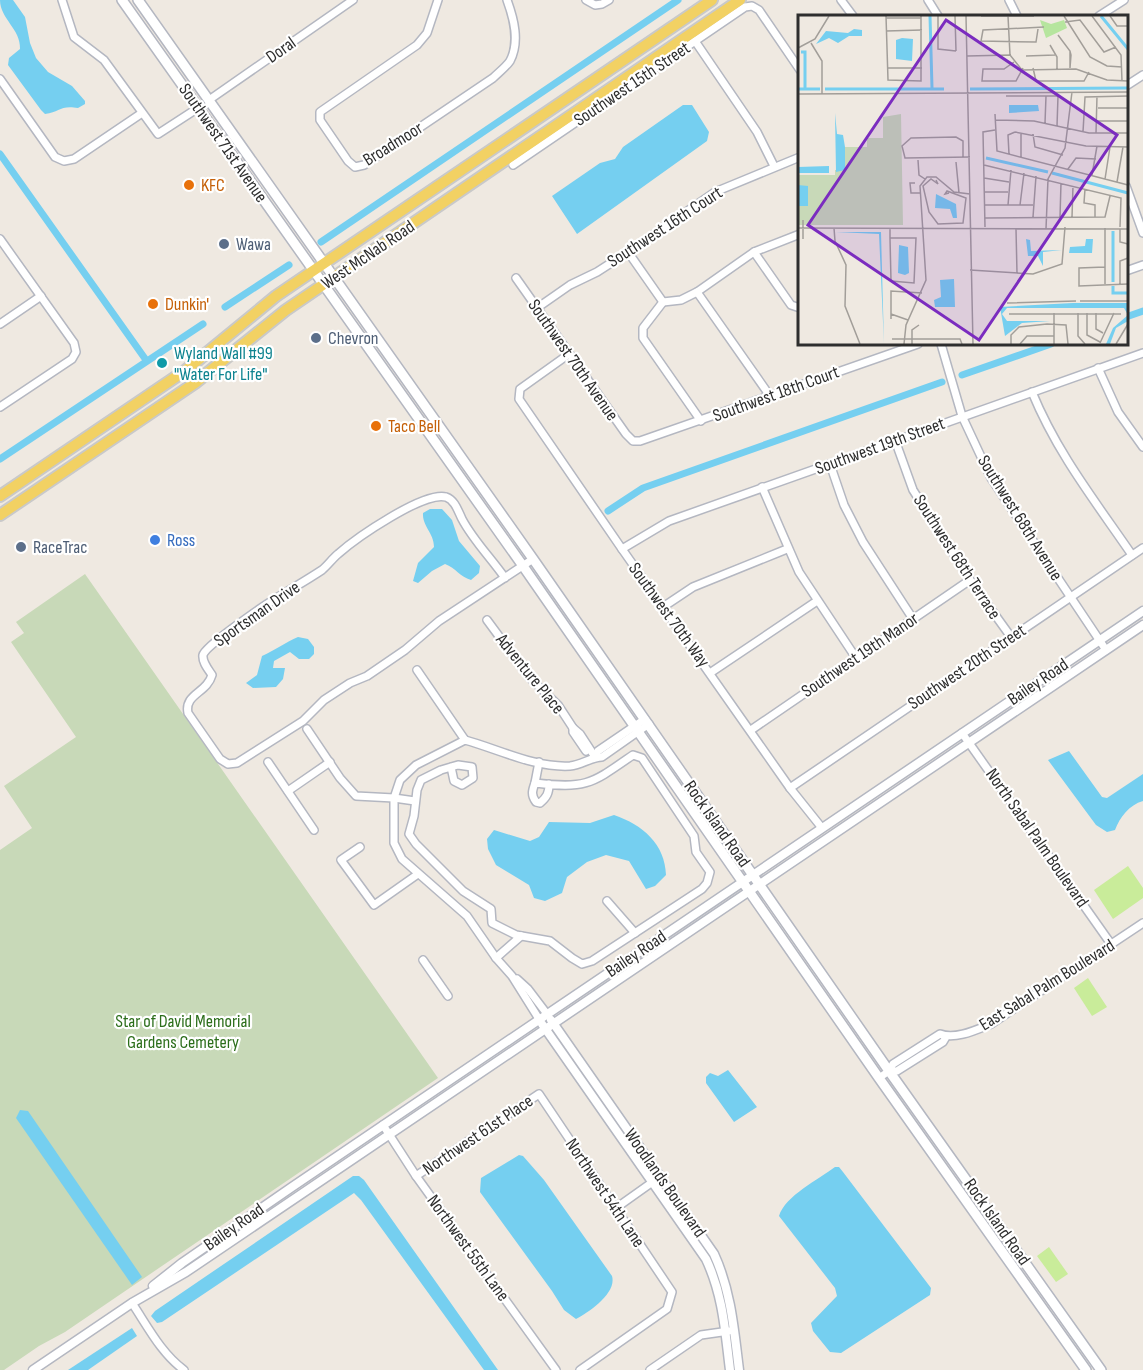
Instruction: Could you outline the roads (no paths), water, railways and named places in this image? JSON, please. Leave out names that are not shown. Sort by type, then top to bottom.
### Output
[{"type":"main road","name":"Southwest 71st Avenue","points":[[122,0],[323,285]]},
{"type":"main road","name":"Southwest 71st Avenue","points":[[138,0],[333,278]]},
{"type":"main road","name":"West McNab Road","points":[[0,496],[186,370],[276,296],[712,0]]},
{"type":"main road","name":"West McNab Road","points":[[0,515],[195,383],[286,310],[740,0]]},
{"type":"main road","points":[[131,13],[140,20],[193,95],[209,100]]},
{"type":"main road","points":[[198,108],[210,113],[243,159],[256,168]]},
{"type":"main road","name":"Rock Island Road","points":[[333,278],[533,559],[889,1071],[1101,1370]]},
{"type":"main road","name":"Rock Island Road","points":[[323,285],[523,566],[879,1078],[1086,1370]]},
{"type":"street","points":[[62,0],[74,37],[104,60],[158,134],[198,108]]},
{"type":"street","name":"Doral","points":[[209,100],[353,0]]},
{"type":"street","name":"Broadmoor","points":[[438,0],[427,33],[417,45],[320,112],[320,120],[348,161],[355,167],[364,165],[493,78],[509,62],[514,41],[514,20],[507,0]]},
{"type":"street","points":[[586,0],[595,5],[609,0]]},
{"type":"street","points":[[841,0],[852,15]]},
{"type":"street","points":[[928,0],[937,15]]},
{"type":"street","points":[[1009,0],[1016,15]]},
{"type":"street","points":[[1102,15],[1124,0]]},
{"type":"street","name":"Southwest 15th Street","points":[[513,165],[745,7],[752,6],[759,10],[798,67]]},
{"type":"street","points":[[695,41],[757,132],[774,166]]},
{"type":"street","points":[[1128,85],[1143,75]]},
{"type":"street","points":[[0,79],[55,157],[64,161],[74,159],[142,113]]},
{"type":"street","name":"Southwest 16th Court","points":[[537,308],[570,285],[597,272],[628,252],[715,192],[798,158]]},
{"type":"street","points":[[1128,191],[1143,232]]},
{"type":"street","points":[[701,420],[643,338],[643,328],[663,302],[681,300],[697,292],[754,252],[798,235]]},
{"type":"street","points":[[0,239],[74,343],[76,352],[72,359],[0,408]]},
{"type":"street","points":[[628,252],[663,302]]},
{"type":"street","points":[[754,252],[791,304],[798,308]]},
{"type":"street","points":[[1128,270],[1143,265]]},
{"type":"street","name":"Southwest 70th Avenue","points":[[516,278],[633,441]]},
{"type":"street","points":[[697,292],[770,396]]},
{"type":"street","points":[[0,324],[41,296]]},
{"type":"street","name":"Southwest 18th Court","points":[[633,441],[640,441],[915,345]]},
{"type":"street","name":"Southwest 68th Avenue","points":[[941,345],[962,416],[991,478],[1106,650]]},
{"type":"street","name":"Southwest 19th Street","points":[[622,549],[669,521],[1143,353]]},
{"type":"street","name":"Southwest 70th Way","points":[[569,354],[520,389],[519,399],[790,788],[822,828]]},
{"type":"street","points":[[1098,368],[1118,412],[1143,447]]},
{"type":"street","points":[[1032,392],[1045,424],[1064,457],[1132,555]]},
{"type":"street","name":"Southwest 68th Terrace","points":[[896,440],[913,490],[970,580],[1011,637]]},
{"type":"street","points":[[830,464],[844,505],[862,542],[913,619]]},
{"type":"street","points":[[762,488],[787,549],[817,601],[856,658]]},
{"type":"street","name":"Sportsman Drive","points":[[505,578],[469,531],[454,503],[446,497],[429,498],[410,506],[339,553],[325,568],[249,616],[205,650],[204,662],[212,675],[211,680],[205,689],[189,699],[186,705],[188,713],[220,759],[228,764],[237,763],[303,721],[324,700],[350,683],[367,676],[418,640],[439,621],[505,578],[533,559]]},
{"type":"street","name":"Southwest 20th Street","points":[[790,788],[1143,548]]},
{"type":"street","points":[[663,607],[693,587],[787,549]]},
{"type":"street","name":"Southwest 19th Manor","points":[[751,730],[970,580]]},
{"type":"street","points":[[710,673],[817,601]]},
{"type":"street","name":"Bailey Road","points":[[132,1303],[182,1263],[382,1125],[1143,611]]},
{"type":"street","name":"Adventure Place","points":[[487,620],[529,676],[558,705],[573,728],[580,734],[593,759]]},
{"type":"street","name":"Bailey Road","points":[[33,1370],[132,1303],[186,1272],[1143,625]]},
{"type":"street","points":[[417,670],[465,740],[538,762],[571,766],[602,757],[647,722]]},
{"type":"street","points":[[307,729],[340,778],[356,796],[415,801]]},
{"type":"street","name":"North Sabal Palm Boulevard","points":[[962,733],[1111,944]]},
{"type":"street","points":[[465,740],[416,765],[400,780],[394,798],[394,843],[402,859],[467,916],[496,958],[528,989],[543,1017]]},
{"type":"street","points":[[451,767],[421,780],[409,834],[463,891],[491,909],[492,923],[521,936],[550,941],[582,964],[592,961],[702,889],[707,883],[710,872],[696,852],[694,836],[642,758],[633,755],[597,780],[581,785],[536,783]]},
{"type":"street","points":[[268,762],[314,830]]},
{"type":"street","points":[[288,791],[330,762]]},
{"type":"street","points":[[538,762],[532,797],[536,802],[540,803],[549,792],[549,784]]},
{"type":"street","points":[[360,847],[341,860],[374,905],[418,874]]},
{"type":"street","points":[[607,901],[634,933]]},
{"type":"street","name":"East Sabal Palm Boulevard","points":[[879,1078],[889,1071],[897,1071],[943,1042],[946,1036],[974,1031],[991,1024],[1143,923]]},
{"type":"street","points":[[496,958],[521,936]]},
{"type":"street","points":[[423,960],[448,996]]},
{"type":"street","name":"Woodlands Boulevard","points":[[543,1017],[657,1179],[714,1254],[724,1275],[730,1298],[730,1370]]},
{"type":"street","name":"Northwest 61st Place","points":[[416,1176],[539,1094]]},
{"type":"street","name":"Northwest 54th Lane","points":[[539,1094],[672,1292],[667,1309],[580,1370]]},
{"type":"street","name":"Northwest 55th Lane","points":[[382,1125],[416,1176],[556,1370]]},
{"type":"street","points":[[616,1208],[657,1179]]},
{"type":"street","points":[[132,1303],[160,1346],[173,1362],[184,1370]]},
{"type":"street","points":[[650,1370],[701,1335],[730,1331]]},
{"type":"street","name":"Woodlands Boulevard","points":[[730,1331],[739,1370]]},
{"type":"water","points":[[0,0],[13,0],[25,17],[30,43],[36,58],[48,72],[72,86],[85,104],[78,108],[64,108],[45,114],[41,110],[8,65],[9,58],[20,49],[17,36],[3,13]]},
{"type":"water","points":[[683,105],[692,105],[709,132],[707,141],[577,234],[552,196],[600,163],[615,159],[623,147]]},
{"type":"water","points":[[430,509],[442,509],[452,520],[459,541],[480,566],[479,573],[471,580],[445,564],[418,583],[413,581],[418,563],[434,547],[423,518],[423,513]]},
{"type":"water","points":[[298,637],[308,639],[314,647],[314,654],[309,659],[299,659],[290,652],[274,661],[273,668],[285,668],[283,679],[276,687],[253,688],[246,683],[257,675],[262,656]]},
{"type":"water","points":[[1069,751],[1102,797],[1107,798],[1143,774],[1143,801],[1133,805],[1126,812],[1115,830],[1107,832],[1096,825],[1048,760]]},
{"type":"water","points":[[614,815],[643,830],[657,845],[665,864],[666,875],[655,886],[646,889],[629,861],[606,855],[587,862],[567,877],[562,893],[545,901],[534,898],[529,885],[496,865],[488,849],[487,839],[494,830],[530,841],[539,837],[549,822],[590,823]]},
{"type":"water","points":[[728,1070],[757,1107],[734,1122],[706,1083],[706,1077],[710,1073],[718,1076]]},
{"type":"water","points":[[20,1110],[28,1111],[142,1277],[132,1285],[16,1118]]},
{"type":"water","points":[[519,1155],[523,1156],[544,1180],[612,1276],[610,1289],[601,1301],[576,1319],[564,1310],[480,1192],[481,1178]]},
{"type":"water","points":[[835,1167],[839,1167],[843,1172],[931,1288],[930,1295],[841,1353],[830,1352],[813,1331],[811,1323],[837,1296],[835,1288],[779,1216],[788,1202],[803,1188]]},
{"type":"water","points":[[353,1176],[359,1176],[364,1180],[498,1370],[484,1370],[354,1193],[162,1322],[157,1323],[151,1316],[155,1311]]},
{"type":"water","points":[[132,1328],[137,1336],[88,1370],[68,1370]]},
{"type":"waterway","points":[[321,242],[678,0]]},
{"type":"waterway","points":[[0,154],[146,360]]},
{"type":"waterway","points":[[225,307],[289,265]]},
{"type":"waterway","points":[[1128,316],[1143,311]]},
{"type":"waterway","points":[[0,459],[203,324]]},
{"type":"waterway","points":[[962,375],[1048,345]]},
{"type":"waterway","points":[[608,511],[643,488],[942,382]]},
{"type":"place","name":"KFC","points":[[189,185]]},
{"type":"place","name":"Wawa","points":[[224,244]]},
{"type":"place","name":"Dunkin'","points":[[153,304]]},
{"type":"place","name":"Chevron","points":[[316,338]]},
{"type":"place","name":"Wyland Wall #99 \"Water For Life\"","points":[[162,363]]},
{"type":"place","name":"Taco Bell","points":[[376,426]]},
{"type":"place","name":"Ross","points":[[155,540]]},
{"type":"place","name":"RaceTrac","points":[[21,547]]},
{"type":"park label","name":"Star of David Memorial Gardens Cemetery","points":[[183,1031]]}]
